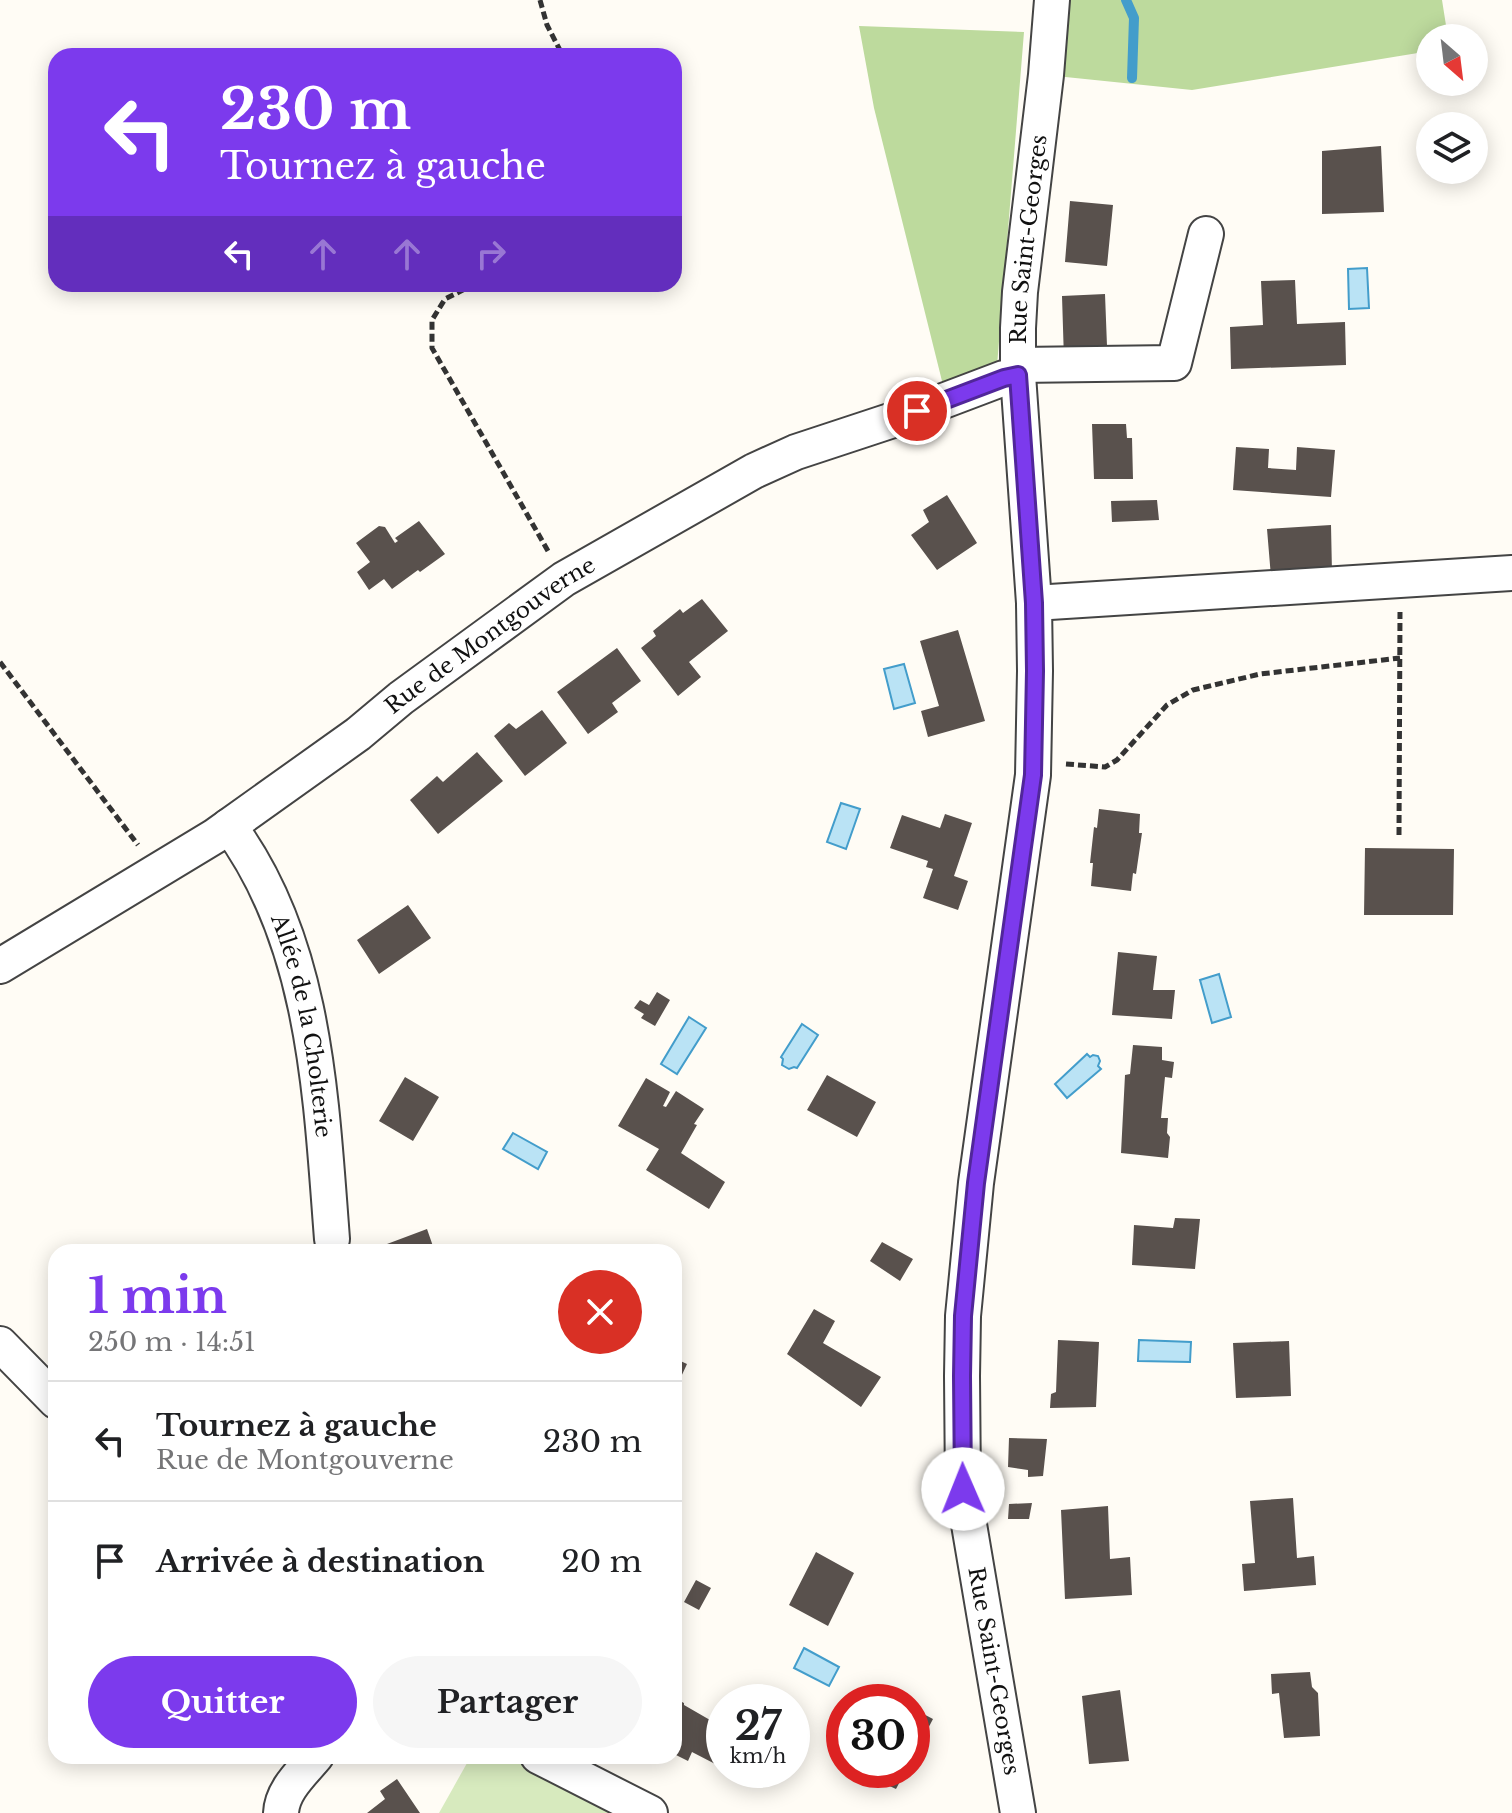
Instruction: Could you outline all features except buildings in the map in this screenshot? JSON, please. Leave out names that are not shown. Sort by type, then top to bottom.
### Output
[{"type":"street","name":"Rue Saint-Georges","points":[[1018,1813],[963,1489],[963,1316],[976,1183],[1033,775],[1034,603],[1018,370],[1018,328],[1052,0]]},
{"type":"street","name":"Rue de Montgouverne","points":[[0,966],[229,826],[346,743],[401,698],[564,579],[754,471],[796,452],[893,420],[1018,370],[1174,363],[1206,234]]},
{"type":"street","points":[[1034,603],[1512,573]]},
{"type":"street","name":"Allée de la Cholterie","points":[[229,826],[255,865],[276,905],[307,1009],[325,1147],[332,1239]]},
{"type":"street","points":[[0,1344],[48,1393]]},
{"type":"street","points":[[281,1813],[287,1791],[309,1764]]},
{"type":"street","points":[[554,1764],[650,1813]]},
{"type":"path","points":[[540,0],[547,25],[559,48]]},
{"type":"path","points":[[459,292],[445,299],[432,320],[432,348],[564,579]]},
{"type":"path","points":[[1399,835],[1400,580]]},
{"type":"path","points":[[1033,761],[1105,767],[1117,760],[1167,705],[1193,690],[1260,674],[1400,658]]},
{"type":"path","points":[[0,662],[157,872]]},
{"type":"green space","points":[[1052,0],[1442,0],[1446,24],[1416,24],[1416,53],[1192,90],[1046,75]]},
{"type":"green space","points":[[859,26],[1024,32],[997,366],[943,385],[874,108]]},
{"type":"green space","points":[[467,1764],[526,1764],[625,1813],[439,1813]]},
{"type":"water","points":[[1367,268],[1369,308],[1349,309],[1348,269]]},
{"type":"water","points":[[904,664],[915,703],[894,709],[884,669]]},
{"type":"water","points":[[841,803],[860,809],[846,849],[827,842]]},
{"type":"water","points":[[1219,974],[1231,1017],[1212,1023],[1200,980]]},
{"type":"water","points":[[689,1017],[706,1028],[677,1074],[661,1064]]},
{"type":"water","points":[[802,1024],[818,1035],[797,1068],[789,1069],[782,1065],[781,1057]]},
{"type":"water","points":[[1087,1054],[1090,1057],[1098,1056],[1101,1069],[1067,1098],[1055,1084]]},
{"type":"water","points":[[513,1133],[547,1152],[538,1169],[503,1149]]},
{"type":"water","points":[[1139,1340],[1191,1342],[1190,1362],[1138,1361]]},
{"type":"water","points":[[804,1648],[839,1667],[830,1684],[826,1684],[794,1668]]},
{"type":"waterway","points":[[1126,0],[1134,18],[1132,78]]},
{"type":"route","points":[[917,411],[1018,375],[1034,603],[1033,775],[976,1183],[963,1316],[963,1489]]}]
